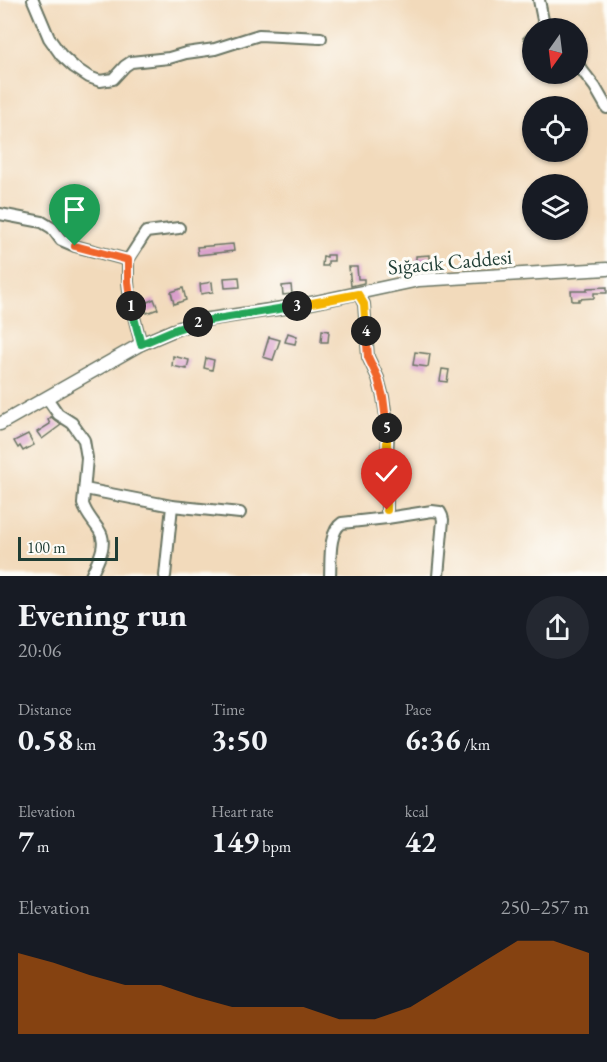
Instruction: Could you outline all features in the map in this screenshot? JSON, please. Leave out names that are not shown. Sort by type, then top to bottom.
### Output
[{"type":"main road","name":"Sığacık Caddesi","points":[[0,424],[141,344],[204,320],[297,306],[419,280],[607,269]]},
{"type":"street","points":[[33,0],[49,38],[61,54],[88,77],[100,81],[113,79],[131,62],[169,58],[214,49],[259,35],[321,38]]},
{"type":"street","points":[[539,0],[543,18]]},
{"type":"street","points":[[588,78],[607,108]]},
{"type":"street","points":[[0,214],[42,222],[52,228],[61,240],[128,260]]},
{"type":"street","points":[[141,344],[130,301],[128,260],[146,232],[179,228]]},
{"type":"street","points":[[358,294],[364,304],[368,357],[381,387],[387,423],[387,518]]},
{"type":"street","points":[[47,398],[58,414],[72,423],[84,440],[87,458],[83,504],[85,511],[102,533],[103,549],[91,576]]},
{"type":"street","points":[[85,489],[172,506],[240,513]]},
{"type":"street","points":[[165,576],[172,506]]},
{"type":"street","points":[[330,576],[333,538],[337,526],[342,523],[432,511],[440,512],[443,520],[438,576]]},
{"type":"building","points":[[233,244],[234,251],[198,255],[197,247]]},
{"type":"building","points":[[327,255],[334,255],[334,261],[328,261],[328,266],[322,266],[323,256],[327,257]]},
{"type":"building","points":[[430,255],[430,264],[416,266],[416,256]]},
{"type":"building","points":[[349,267],[357,267],[358,279],[364,279],[364,283],[351,286]]},
{"type":"building","points":[[239,277],[240,287],[225,288],[224,278]]},
{"type":"building","points":[[212,282],[213,292],[201,294],[200,284]]},
{"type":"building","points":[[291,285],[292,294],[283,295],[282,286]]},
{"type":"building","points":[[607,287],[607,293],[594,293],[594,298],[572,301],[571,291]]},
{"type":"building","points":[[183,288],[186,300],[174,304],[171,292]]},
{"type":"building","points":[[154,299],[158,309],[147,313],[143,304]]},
{"type":"building","points":[[322,330],[329,331],[328,342],[321,342]]},
{"type":"building","points":[[288,333],[297,336],[295,344],[285,342]]},
{"type":"building","points":[[269,337],[280,340],[273,360],[263,357]]},
{"type":"building","points":[[415,352],[430,354],[428,367],[413,365]]},
{"type":"building","points":[[173,356],[189,360],[187,369],[172,366]]},
{"type":"building","points":[[206,358],[214,360],[212,370],[204,368]]},
{"type":"building","points":[[442,369],[449,370],[447,382],[440,381]]},
{"type":"building","points":[[51,417],[61,425],[42,439],[37,432],[50,424],[48,420]]},
{"type":"building","points":[[28,434],[34,445],[23,451],[14,441]]},
{"type":"route","points":[[75,246],[128,260],[130,301],[141,344],[204,320],[358,294],[364,304],[368,357],[378,378],[387,423],[387,510]]}]
